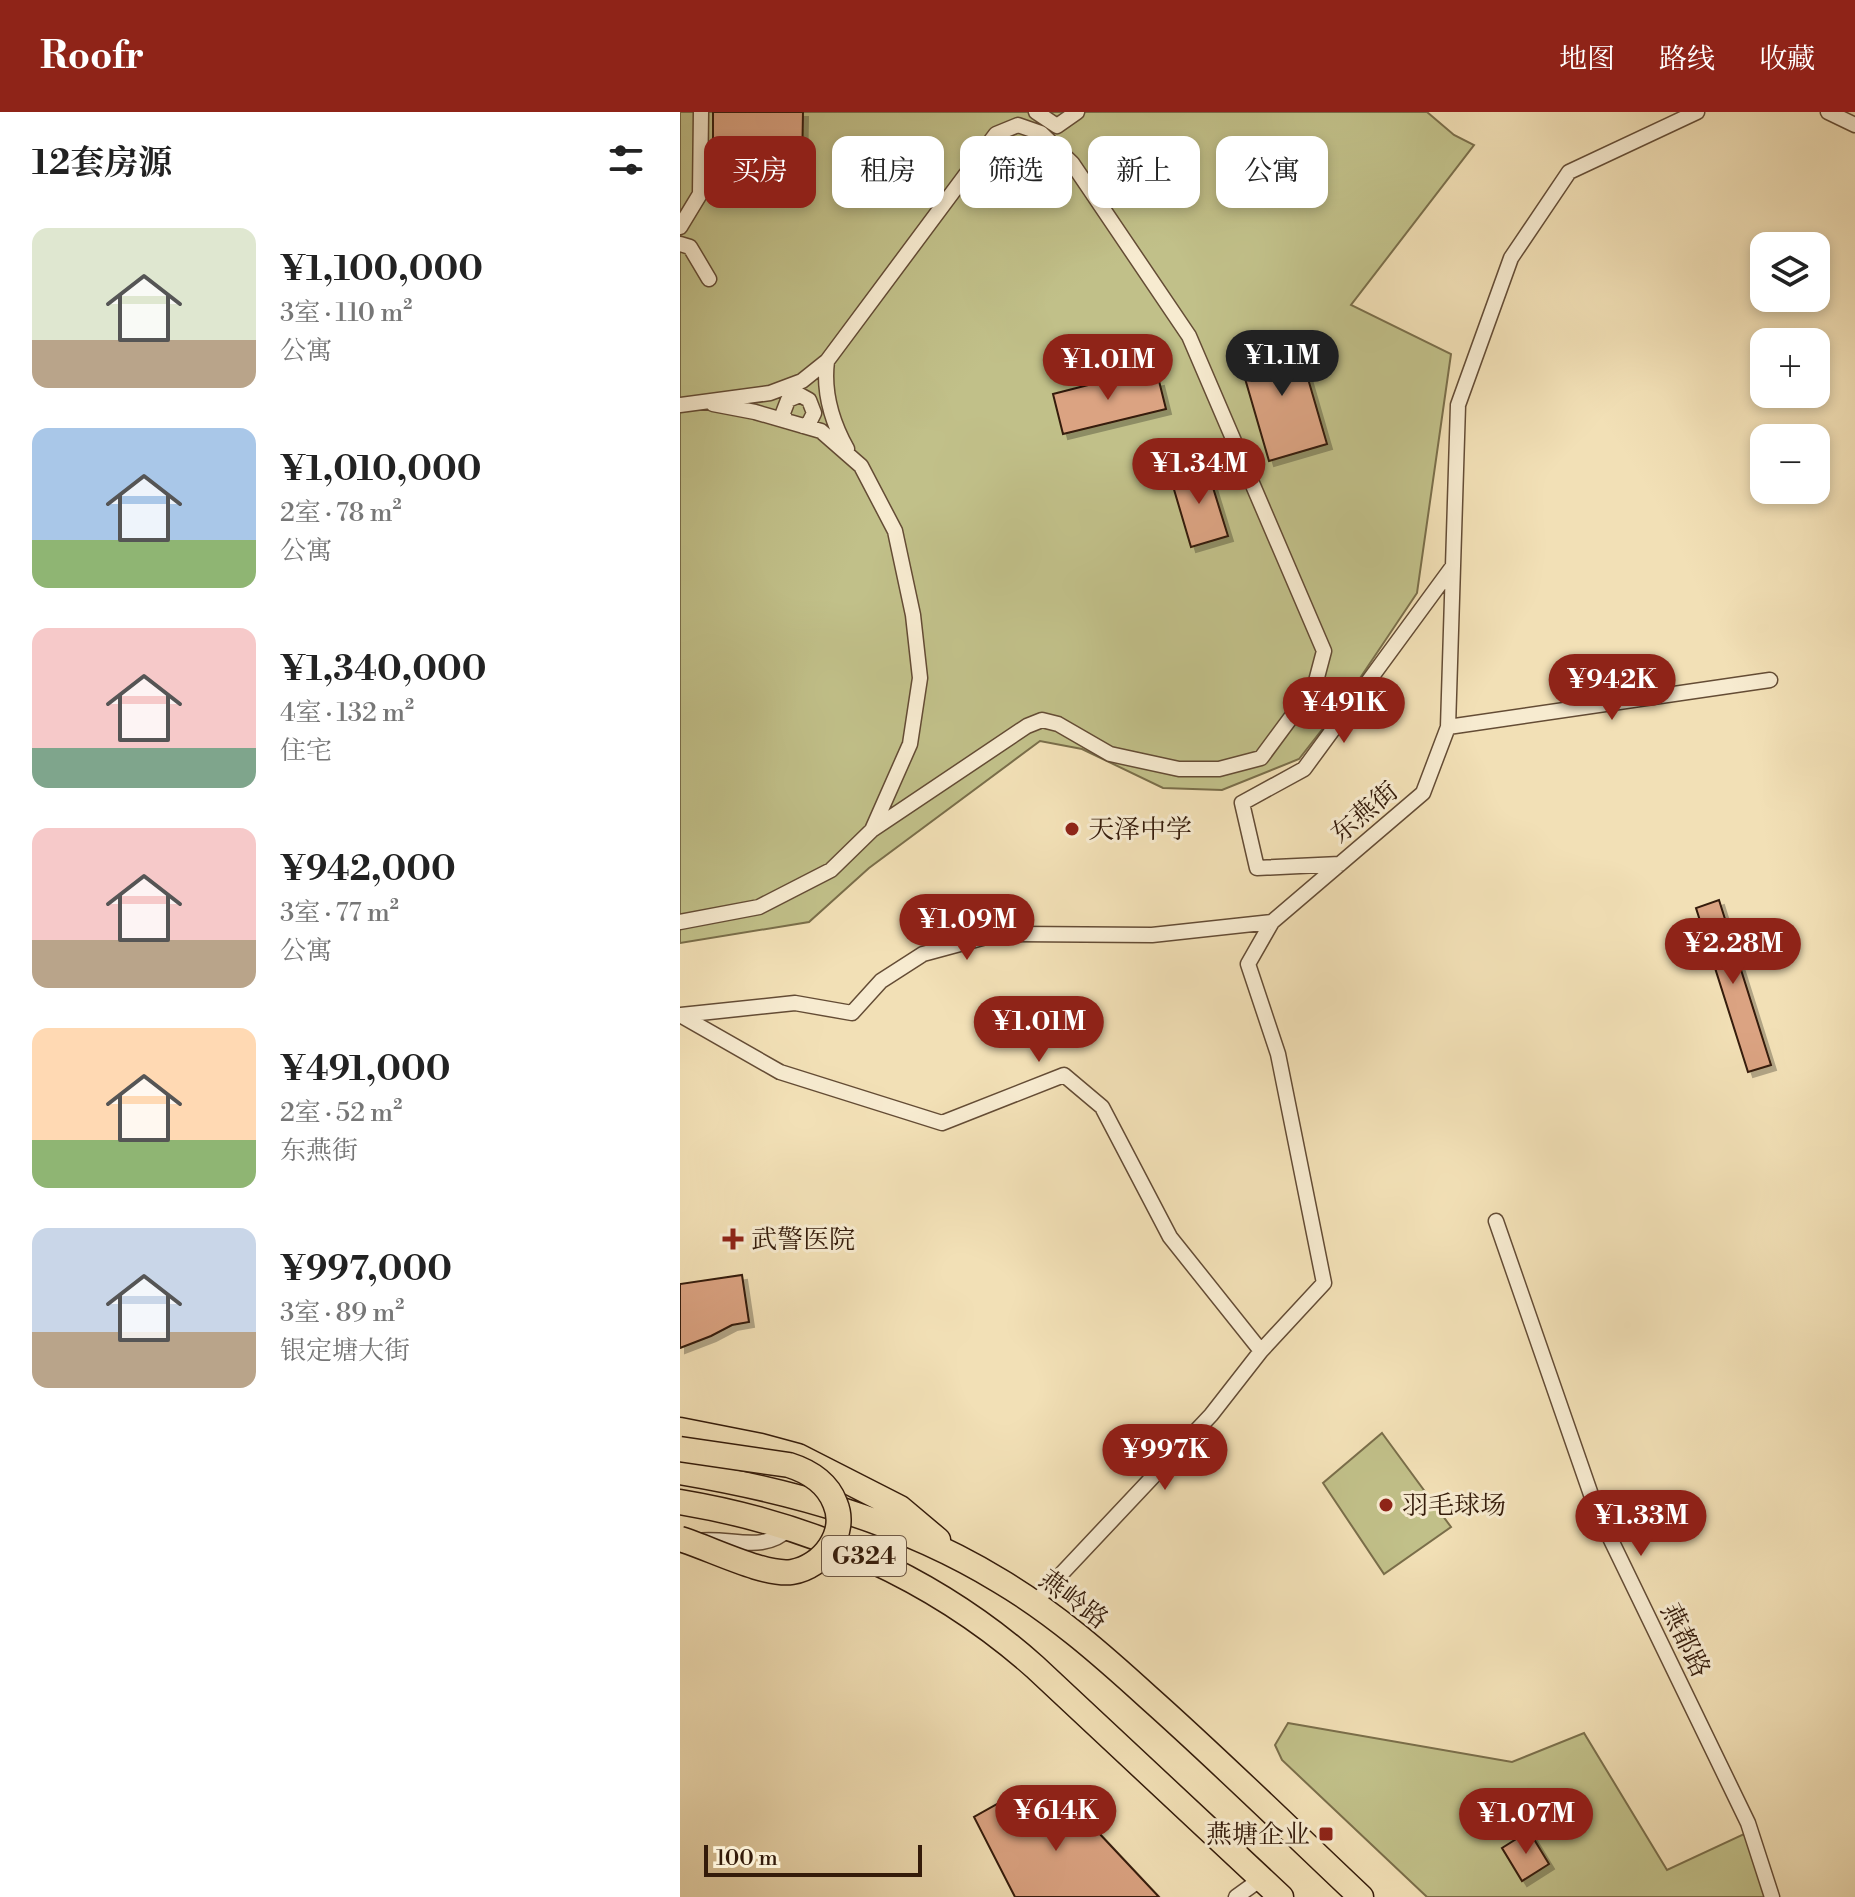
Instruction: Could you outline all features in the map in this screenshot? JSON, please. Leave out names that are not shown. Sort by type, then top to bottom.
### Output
[{"type":"highway","points":[[680,1430],[761,1446],[810,1462],[900,1508],[954,1555]]},
{"type":"highway","points":[[680,1449],[789,1465],[804,1470],[827,1488],[838,1514],[835,1539],[827,1551],[806,1568],[791,1572],[761,1568],[680,1541]]},
{"type":"highway","name":"燕岭路","points":[[680,1472],[770,1488],[851,1512],[954,1555],[1034,1603],[1106,1659],[1178,1723],[1361,1897]]},
{"type":"highway","name":"G324","points":[[680,1502],[811,1534],[890,1568],[947,1599],[1035,1667],[1281,1897]]},
{"type":"street","points":[[680,227],[700,194],[701,112]]},
{"type":"street","points":[[1036,112],[1057,126],[1077,112]]},
{"type":"street","name":"东燕街","points":[[1261,1351],[1324,1283],[1278,1054],[1248,964],[1272,922],[1423,793],[1448,727],[1458,405],[1511,258],[1569,172],[1697,112]]},
{"type":"street","points":[[1828,112],[1855,125]]},
{"type":"street","points":[[680,922],[742,913],[775,901],[831,870],[872,830],[1027,726],[1042,720],[1058,724],[1110,754],[1179,769],[1219,769],[1261,758],[1315,685],[1324,651],[1189,336],[1072,163],[1041,133],[1018,125],[996,134],[827,361],[792,392],[783,413],[786,421]]},
{"type":"street","points":[[680,244],[690,247],[709,279]]},
{"type":"street","points":[[827,361],[825,375],[832,414],[851,458]]},
{"type":"street","points":[[680,405],[792,392],[809,400],[814,413],[809,423],[803,426]]},
{"type":"street","points":[[698,401],[755,412],[821,431],[861,466],[895,531],[913,615],[920,678],[910,744],[872,830]]},
{"type":"street","points":[[1340,864],[1257,868],[1242,803],[1304,769],[1454,565]]},
{"type":"street","points":[[1448,727],[1770,680]]},
{"type":"street","points":[[680,1015],[795,1003],[852,1013],[881,981],[923,954],[997,934],[1152,935],[1272,922]]},
{"type":"street","points":[[680,1015],[780,1072],[942,1123],[1064,1075],[1102,1107],[1170,1237],[1261,1351],[1211,1415],[1034,1603]]},
{"type":"street","name":"燕都路","points":[[1496,1221],[1596,1509],[1748,1823],[1772,1897]]},
{"type":"street","points":[[680,1541],[768,1542],[778,1539],[790,1528]]},
{"type":"street","points":[[1236,1897],[1261,1879]]},
{"type":"shaded area","points":[[680,112],[1427,112],[1454,135],[1474,145],[1351,305],[1451,354],[1417,593],[1346,699],[1299,759],[1222,790],[1163,788],[1082,749],[1040,741],[869,868],[809,922],[680,943]]},
{"type":"shaded area","name":"羽毛球场","points":[[1382,1433],[1451,1527],[1384,1574],[1323,1483]]},
{"type":"shaded area","points":[[1288,1723],[1512,1762],[1584,1733],[1667,1870],[1744,1834],[1769,1897],[1427,1897],[1282,1760],[1275,1745]]},
{"type":"building","points":[[713,112],[803,112],[803,136],[713,136]]},
{"type":"building","points":[[1295,334],[1327,444],[1269,461],[1237,351]]},
{"type":"building","points":[[1143,371],[1146,384],[1159,381],[1166,409],[1063,434],[1053,394]]},
{"type":"building","points":[[1206,465],[1228,536],[1191,547],[1170,476]]},
{"type":"building","points":[[1719,900],[1771,1065],[1748,1072],[1696,908]]},
{"type":"building","points":[[742,1275],[749,1322],[732,1325],[680,1348],[680,1284]]},
{"type":"building","points":[[1015,1794],[1030,1809],[1065,1797],[1159,1897],[1015,1897],[974,1817]]},
{"type":"building","points":[[1529,1831],[1549,1864],[1522,1881],[1502,1848]]},
{"type":"place","name":"天泽中学","points":[[1072,829]]},
{"type":"place","name":"武警医院","points":[[733,1239]]},
{"type":"place","name":"羽毛球场","points":[[1386,1505]]},
{"type":"place","name":"燕塘企业","points":[[1326,1834]]}]
